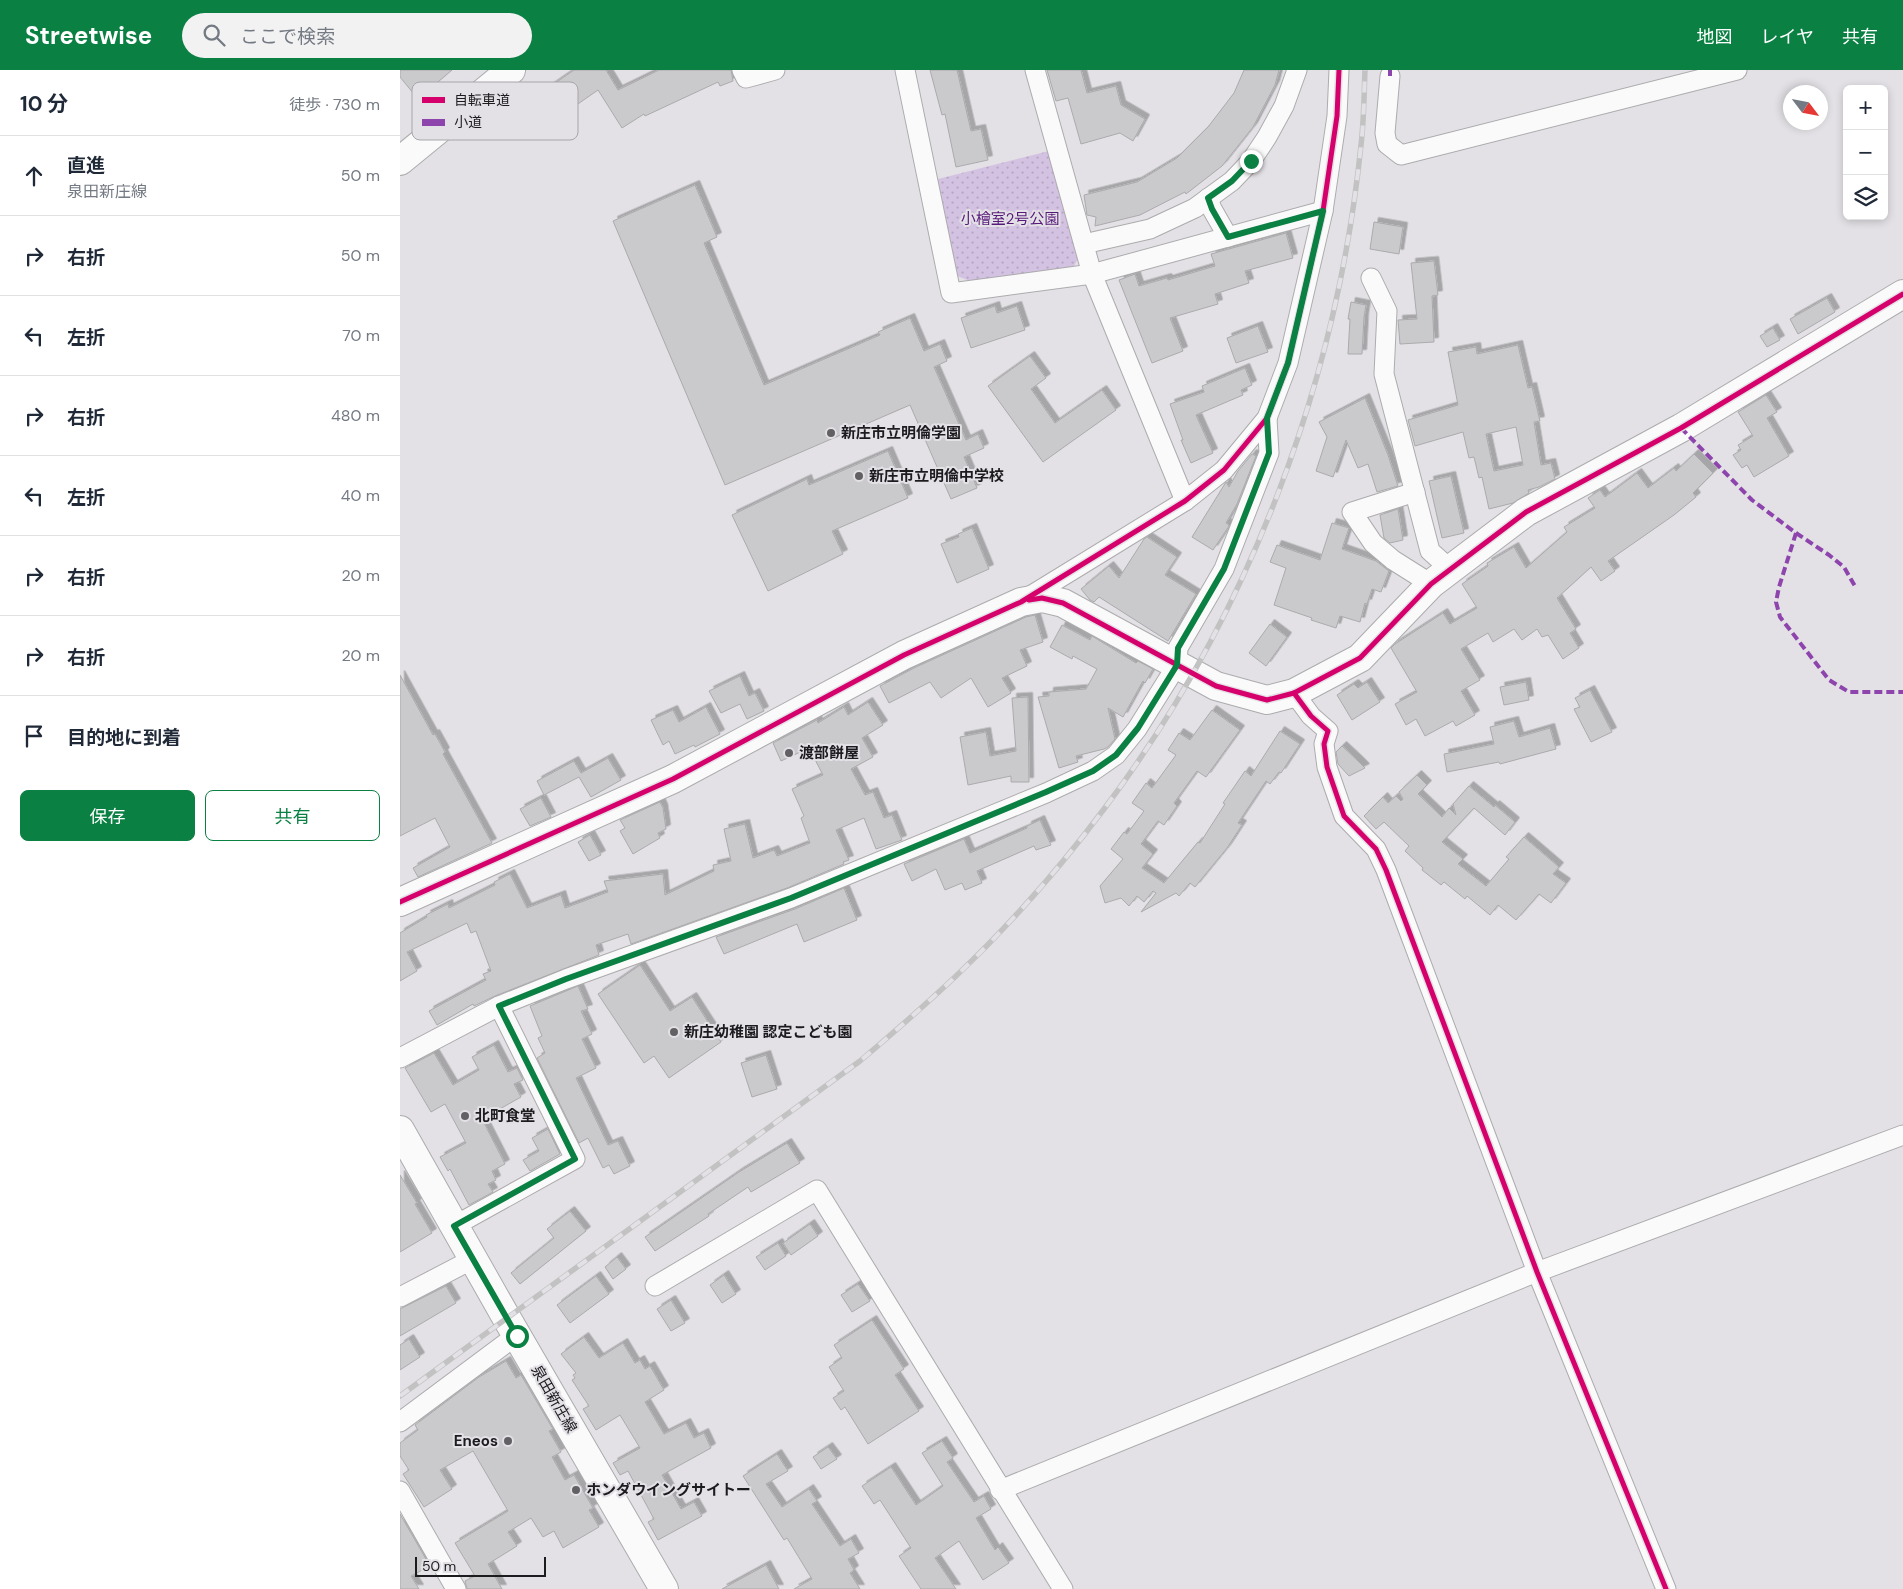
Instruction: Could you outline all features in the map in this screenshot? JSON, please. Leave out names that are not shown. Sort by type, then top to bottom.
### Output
[{"type":"street","points":[[495,82],[510,70]]},
{"type":"street","points":[[742,70],[746,78],[775,70]]},
{"type":"street","points":[[905,70],[951,294],[1092,274],[1323,211]]},
{"type":"street","points":[[1035,70],[1092,274],[1185,501]]},
{"type":"street","points":[[1084,244],[1150,229],[1195,208],[1232,181],[1251,161],[1267,138],[1284,106],[1297,70]]},
{"type":"street","points":[[400,902],[673,779],[904,655],[1021,602],[1185,501],[1224,470],[1267,418],[1288,363],[1323,211],[1337,116],[1339,70]]},
{"type":"street","points":[[1390,76],[1385,133],[1387,144],[1401,155],[1737,70]]},
{"type":"street","points":[[400,161],[425,140]]},
{"type":"street","points":[[1208,198],[1228,237]]},
{"type":"street","points":[[1371,278],[1388,311],[1384,374],[1430,551],[1441,577]]},
{"type":"street","points":[[1021,602],[1042,598],[1063,604],[1216,686],[1267,700],[1294,693],[1360,658],[1441,577],[1526,512],[1680,428],[1903,294]]},
{"type":"street","points":[[400,1058],[499,1006],[566,979],[791,898],[1017,805],[1093,771],[1116,755],[1138,728],[1177,665],[1178,648],[1224,569],[1269,453],[1267,418]]},
{"type":"street","points":[[1414,492],[1352,512],[1373,543],[1392,560],[1441,577]]},
{"type":"street","points":[[1294,693],[1311,716],[1328,731],[1324,744],[1327,767],[1344,816],[1376,849],[1386,870],[1537,1272],[1666,1589]]},
{"type":"street","points":[[454,1226],[575,1159],[499,1006]]},
{"type":"street","name":"泉田新庄線","points":[[400,1130],[663,1588]]},
{"type":"street","points":[[1000,1490],[1537,1272],[1903,1135]]},
{"type":"street","points":[[655,1286],[817,1190],[1000,1490],[1063,1589]]},
{"type":"street","points":[[400,1297],[473,1259]]},
{"type":"street","points":[[400,1422],[517,1336]]},
{"type":"street","points":[[400,1491],[456,1589]]},
{"type":"green space","name":"小檜室2号公園","points":[[1049,151],[1080,255],[1073,268],[970,281],[957,276],[934,180]]},
{"type":"building","points":[[400,70],[452,70],[438,82],[412,82],[412,92],[400,77]]},
{"type":"building","points":[[574,70],[606,70],[618,90],[659,70],[731,70],[733,81],[720,86],[718,82],[645,116],[644,114],[622,128],[598,90],[578,104],[578,82],[557,82]]},
{"type":"building","points":[[930,70],[957,70],[971,131],[981,129],[988,160],[956,167],[945,114],[942,115]]},
{"type":"building","points":[[1047,70],[1081,70],[1087,93],[1116,86],[1121,105],[1145,119],[1133,141],[1120,133],[1081,144],[1068,98],[1056,101]]},
{"type":"building","points":[[1244,70],[1279,70],[1275,85],[1253,127],[1222,166],[1186,194],[1185,192],[1140,215],[1095,226],[1096,217],[1087,215],[1084,195],[1137,182],[1177,158],[1208,127],[1234,93]]},
{"type":"building","points":[[695,185],[717,237],[704,243],[764,385],[880,335],[878,332],[910,318],[924,351],[940,344],[947,361],[934,367],[966,440],[978,434],[984,448],[964,457],[977,488],[951,499],[910,405],[725,485],[613,221]]},
{"type":"building","points":[[1374,222],[1403,227],[1399,254],[1370,249]]},
{"type":"building","points":[[1286,233],[1293,258],[1245,271],[1249,283],[1215,294],[1218,304],[1170,318],[1183,351],[1152,363],[1119,280],[1135,274],[1139,286],[1167,278],[1168,280],[1215,266],[1211,254]]},
{"type":"building","points":[[1434,261],[1438,295],[1432,296],[1434,342],[1400,344],[1398,320],[1417,319],[1411,263]]},
{"type":"building","points":[[1827,298],[1835,312],[1798,334],[1790,319]]},
{"type":"building","points":[[1351,302],[1366,305],[1362,354],[1348,354],[1350,319],[1348,319]]},
{"type":"building","points":[[995,306],[997,313],[1017,306],[1025,330],[971,348],[961,318]]},
{"type":"building","points":[[1258,326],[1268,352],[1236,363],[1227,338]]},
{"type":"building","points":[[1773,328],[1780,340],[1767,347],[1760,336]]},
{"type":"building","points":[[1518,345],[1528,388],[1532,387],[1540,421],[1534,422],[1541,465],[1551,463],[1555,479],[1528,490],[1529,493],[1513,503],[1489,509],[1482,477],[1479,478],[1474,457],[1469,458],[1463,432],[1415,446],[1408,420],[1458,405],[1448,352],[1476,347],[1477,354]],"holes":[[[1516,427],[1523,465],[1494,471],[1486,434]]]},
{"type":"building","points":[[1030,356],[1046,378],[1031,389],[1055,423],[1102,390],[1116,410],[1043,462],[988,386]]},
{"type":"building","points":[[1245,368],[1252,385],[1241,390],[1243,395],[1196,415],[1213,453],[1191,463],[1181,440],[1183,440],[1170,404],[1204,392],[1202,386]]},
{"type":"building","points":[[1766,395],[1777,412],[1767,418],[1789,456],[1754,477],[1747,465],[1742,468],[1733,455],[1741,450],[1738,445],[1753,436],[1738,412]]},
{"type":"building","points":[[1365,398],[1388,455],[1398,486],[1377,492],[1368,464],[1358,468],[1346,440],[1333,477],[1316,471],[1327,437],[1319,422]]},
{"type":"building","points":[[888,451],[908,498],[832,531],[843,554],[768,591],[732,515],[807,479],[809,485]]},
{"type":"building","points":[[1252,454],[1256,456],[1237,504],[1226,523],[1229,526],[1213,550],[1192,537],[1226,482],[1229,487],[1238,471]]},
{"type":"building","points":[[1694,454],[1713,473],[1693,493],[1696,497],[1674,515],[1608,561],[1615,571],[1601,581],[1591,567],[1557,598],[1576,629],[1570,633],[1579,648],[1563,659],[1548,635],[1542,637],[1537,629],[1522,640],[1514,629],[1493,642],[1488,633],[1461,649],[1480,680],[1461,691],[1475,715],[1456,726],[1453,721],[1425,736],[1416,719],[1406,725],[1395,704],[1417,692],[1391,648],[1395,644],[1443,613],[1450,624],[1477,608],[1462,584],[1488,566],[1487,563],[1514,547],[1526,568],[1567,532],[1564,527],[1595,508],[1588,498],[1600,490],[1605,497],[1637,473],[1648,488],[1674,468],[1676,471]]},
{"type":"building","points":[[1451,476],[1464,533],[1442,538],[1429,481]]},
{"type":"building","points":[[1398,509],[1403,540],[1390,543],[1384,538],[1380,515]]},
{"type":"building","points":[[1332,523],[1349,528],[1342,549],[1376,561],[1389,571],[1381,592],[1372,589],[1367,604],[1365,603],[1360,622],[1340,616],[1336,628],[1274,605],[1286,568],[1270,562],[1277,545],[1320,560]]},
{"type":"building","points":[[972,528],[989,569],[957,583],[941,544],[959,537],[958,534]]},
{"type":"building","points":[[1147,537],[1177,557],[1165,575],[1196,594],[1168,641],[1099,597],[1094,602],[1090,600],[1081,589],[1109,566],[1119,578]]},
{"type":"building","points":[[1035,615],[1043,642],[1020,650],[1027,666],[1002,678],[1011,693],[988,707],[971,678],[941,698],[930,682],[889,703],[880,686],[916,667],[1026,617]]},
{"type":"building","points":[[1270,624],[1287,637],[1266,666],[1249,653]]},
{"type":"building","points":[[1062,625],[1090,640],[1092,636],[1136,663],[1138,661],[1153,669],[1145,683],[1143,681],[1123,717],[1108,708],[1115,739],[1108,747],[1076,756],[1078,762],[1059,768],[1038,697],[1049,696],[1049,692],[1086,689],[1097,669],[1073,656],[1072,659],[1050,647]]},
{"type":"building","points":[[400,675],[433,735],[435,734],[445,752],[443,754],[492,843],[418,877],[413,868],[450,847],[435,818],[400,836]]},
{"type":"building","points":[[740,676],[749,696],[755,693],[764,711],[747,719],[740,704],[721,713],[709,691]]},
{"type":"building","points":[[1367,682],[1380,702],[1352,720],[1337,695],[1354,684],[1358,688]]},
{"type":"building","points":[[1526,682],[1529,700],[1504,705],[1500,687]]},
{"type":"building","points":[[1590,690],[1612,732],[1591,742],[1574,709],[1580,707],[1575,698]]},
{"type":"building","points":[[1028,697],[1029,782],[1011,782],[1011,776],[968,785],[960,737],[986,732],[990,756],[1016,751],[1012,698]]},
{"type":"building","points":[[868,702],[883,725],[862,738],[873,757],[851,769],[865,795],[873,792],[884,818],[892,815],[902,840],[876,849],[864,818],[836,830],[849,860],[843,862],[844,864],[787,888],[631,944],[628,934],[596,945],[599,955],[474,1006],[473,1004],[437,1025],[429,1011],[486,980],[483,974],[491,971],[476,931],[471,933],[467,923],[407,952],[417,971],[400,981],[400,933],[427,917],[426,915],[448,904],[449,908],[495,885],[494,882],[510,874],[527,908],[561,895],[565,908],[608,892],[604,881],[663,874],[665,895],[714,871],[713,865],[731,861],[724,829],[745,824],[753,858],[774,850],[777,856],[810,843],[801,818],[804,816],[792,789],[823,775],[809,748],[781,761],[773,743],[817,720],[818,723],[844,707],[848,715]]},
{"type":"building","points":[[706,707],[720,734],[695,747],[694,745],[675,754],[669,741],[663,745],[651,720],[673,710],[679,722]]},
{"type":"building","points":[[1212,710],[1240,730],[1206,777],[1197,771],[1174,803],[1177,806],[1164,825],[1158,821],[1141,844],[1153,854],[1142,868],[1164,883],[1198,842],[1200,843],[1225,804],[1223,803],[1245,771],[1251,776],[1280,731],[1300,744],[1281,773],[1279,772],[1270,784],[1266,781],[1238,823],[1242,825],[1227,848],[1195,887],[1190,883],[1179,896],[1176,893],[1141,912],[1156,893],[1153,891],[1144,902],[1137,896],[1129,906],[1121,898],[1105,903],[1100,886],[1123,859],[1111,849],[1124,832],[1127,834],[1144,811],[1132,803],[1146,783],[1152,788],[1176,755],[1168,750],[1179,733],[1190,740]]},
{"type":"building","points":[[1514,721],[1519,737],[1550,728],[1556,749],[1500,764],[1499,762],[1447,772],[1444,754],[1494,744],[1490,727]]},
{"type":"building","points":[[1342,746],[1365,768],[1349,776],[1338,764],[1336,752]]},
{"type":"building","points":[[608,758],[621,780],[591,797],[579,777],[544,795],[537,781],[574,761],[581,773]]},
{"type":"building","points":[[1417,775],[1427,785],[1418,794],[1442,817],[1449,808],[1456,815],[1453,804],[1469,786],[1515,822],[1505,835],[1474,808],[1442,842],[1463,859],[1458,864],[1486,886],[1509,859],[1506,857],[1524,837],[1559,867],[1553,874],[1566,883],[1551,903],[1539,894],[1516,920],[1498,905],[1490,915],[1467,896],[1465,899],[1444,882],[1441,885],[1422,870],[1423,868],[1405,851],[1409,846],[1384,822],[1376,829],[1364,816],[1383,797],[1388,803],[1396,796],[1401,801],[1403,799],[1399,792]]},
{"type":"building","points":[[541,798],[551,817],[530,826],[520,809]]},
{"type":"building","points":[[660,802],[663,808],[666,829],[658,833],[660,838],[633,854],[620,831],[625,828],[620,820]]},
{"type":"building","points":[[1040,820],[1051,845],[1036,850],[1034,846],[977,871],[982,883],[965,890],[962,883],[945,890],[936,869],[912,881],[904,864],[964,839],[970,853],[1027,828],[1027,826]]},
{"type":"building","points":[[590,835],[601,855],[589,861],[578,842]]},
{"type":"building","points":[[844,888],[857,920],[804,942],[797,924],[724,954],[716,937],[795,909]]},
{"type":"building","points":[[640,965],[670,1011],[692,997],[721,1042],[669,1078],[654,1056],[644,1063],[598,994]]},
{"type":"building","points":[[578,986],[588,1009],[581,1011],[592,1034],[582,1039],[596,1068],[576,1078],[608,1145],[618,1141],[630,1166],[614,1174],[609,1165],[603,1168],[588,1138],[579,1143],[537,1058],[545,1053],[538,1038],[542,1036],[530,1006]]},
{"type":"building","points":[[494,1045],[508,1072],[517,1068],[523,1080],[514,1084],[521,1097],[482,1119],[505,1164],[492,1171],[496,1180],[488,1184],[493,1192],[469,1205],[450,1169],[448,1171],[440,1157],[466,1143],[445,1104],[431,1112],[405,1068],[434,1053],[453,1085],[479,1070],[472,1057]]},
{"type":"building","points":[[766,1055],[777,1089],[752,1097],[741,1063]]},
{"type":"building","points":[[548,1129],[560,1154],[530,1171],[523,1160],[539,1151],[532,1138]]},
{"type":"building","points":[[787,1143],[800,1163],[751,1192],[748,1187],[708,1214],[709,1216],[655,1251],[645,1237],[739,1172]]},
{"type":"building","points":[[400,1175],[432,1233],[400,1252]]},
{"type":"building","points":[[570,1211],[586,1231],[520,1284],[511,1273],[554,1238],[547,1229]]},
{"type":"building","points":[[810,1224],[818,1236],[791,1255],[783,1243]]},
{"type":"building","points":[[778,1243],[786,1256],[765,1270],[756,1257]]},
{"type":"building","points":[[617,1257],[626,1269],[613,1279],[605,1267]]},
{"type":"building","points":[[724,1275],[736,1294],[722,1303],[710,1285]]},
{"type":"building","points":[[596,1276],[609,1294],[570,1323],[557,1305]]},
{"type":"building","points":[[858,1284],[870,1301],[852,1312],[841,1295]]},
{"type":"building","points":[[446,1286],[456,1303],[400,1336],[400,1309]]},
{"type":"building","points":[[671,1300],[685,1323],[671,1331],[657,1309]]},
{"type":"building","points":[[872,1320],[904,1369],[895,1375],[919,1411],[868,1444],[845,1407],[841,1410],[833,1398],[844,1391],[829,1367],[842,1358],[834,1345]]},
{"type":"building","points":[[584,1337],[599,1358],[623,1343],[635,1363],[640,1360],[645,1369],[650,1366],[664,1390],[645,1402],[664,1434],[686,1423],[694,1438],[704,1433],[711,1448],[662,1475],[681,1509],[694,1502],[702,1516],[658,1540],[648,1522],[654,1519],[628,1471],[620,1475],[613,1463],[640,1448],[620,1415],[596,1430],[583,1409],[589,1406],[572,1380],[575,1378],[573,1375],[576,1373],[561,1354]]},
{"type":"building","points":[[409,1339],[420,1357],[400,1370],[400,1345]]},
{"type":"building","points":[[506,1361],[516,1378],[521,1375],[553,1429],[549,1431],[561,1452],[552,1457],[565,1480],[574,1475],[593,1508],[589,1510],[599,1527],[563,1548],[554,1531],[543,1537],[531,1518],[508,1532],[517,1546],[488,1564],[502,1589],[467,1589],[465,1581],[475,1576],[455,1543],[508,1511],[473,1451],[440,1470],[452,1489],[424,1507],[403,1474],[409,1470],[400,1456],[400,1443],[418,1430],[415,1425],[479,1377]]},
{"type":"building","points":[[942,1441],[953,1458],[947,1462],[974,1502],[984,1496],[991,1509],[976,1518],[995,1550],[998,1547],[1009,1563],[983,1580],[959,1541],[935,1558],[956,1589],[921,1589],[899,1556],[911,1548],[880,1500],[874,1504],[862,1486],[891,1467],[916,1505],[943,1486],[922,1453]]},
{"type":"building","points":[[828,1447],[837,1459],[821,1469],[813,1457]]},
{"type":"building","points":[[777,1454],[788,1471],[766,1484],[782,1507],[809,1489],[817,1501],[812,1504],[840,1546],[851,1539],[859,1553],[848,1559],[854,1570],[850,1573],[860,1589],[794,1589],[812,1579],[787,1538],[784,1540],[743,1476]]},
{"type":"building","points":[[400,1514],[430,1566],[411,1576],[419,1589],[400,1589]]},
{"type":"building","points":[[766,1565],[779,1589],[722,1589]]},
{"type":"railway","points":[[400,1396],[860,1061],[908,1020],[995,938],[1051,875],[1104,809],[1155,735],[1202,658],[1242,578],[1278,495],[1307,409],[1331,322],[1349,234],[1361,145],[1365,70]]},
{"type":"marked path","points":[[1390,70],[1390,76]]},
{"type":"marked path","points":[[1681,428],[1752,500],[1796,533],[1776,602],[1780,617],[1829,680],[1849,692],[1903,692]]},
{"type":"marked path","points":[[1796,533],[1844,567],[1856,588]]},
{"type":"cycle path","points":[[400,902],[673,779],[904,655],[1021,602],[1185,501],[1224,470],[1267,418],[1288,363],[1323,211],[1337,116],[1339,70]]},
{"type":"cycle path","points":[[1029,600],[1042,598],[1063,603],[1216,686],[1267,700],[1294,693],[1360,658],[1431,584],[1526,512],[1681,428],[1903,294]]},
{"type":"cycle path","points":[[1294,693],[1311,716],[1328,731],[1324,744],[1327,767],[1344,816],[1376,849],[1386,870],[1537,1272],[1666,1589]]},
{"type":"place","name":"新庄市立明倫学園","points":[[831,433]]},
{"type":"place","name":"新庄市立明倫中学校","points":[[859,476]]},
{"type":"place","name":"渡部餅屋","points":[[789,753]]},
{"type":"place","name":"新庄幼稚園 認定こども園","points":[[674,1032]]},
{"type":"place","name":"北町食堂","points":[[465,1116]]},
{"type":"place","name":"Eneos","points":[[508,1441]]},
{"type":"place","name":"ホンダウイングサイトー","points":[[576,1490]]},
{"type":"route","points":[[517,1336],[454,1226],[575,1159],[499,1006],[566,979],[791,898],[1017,805],[1093,771],[1116,755],[1138,728],[1177,665],[1178,648],[1224,569],[1269,453],[1267,418],[1288,363],[1323,211],[1228,237],[1208,198],[1232,181],[1251,161]]}]
